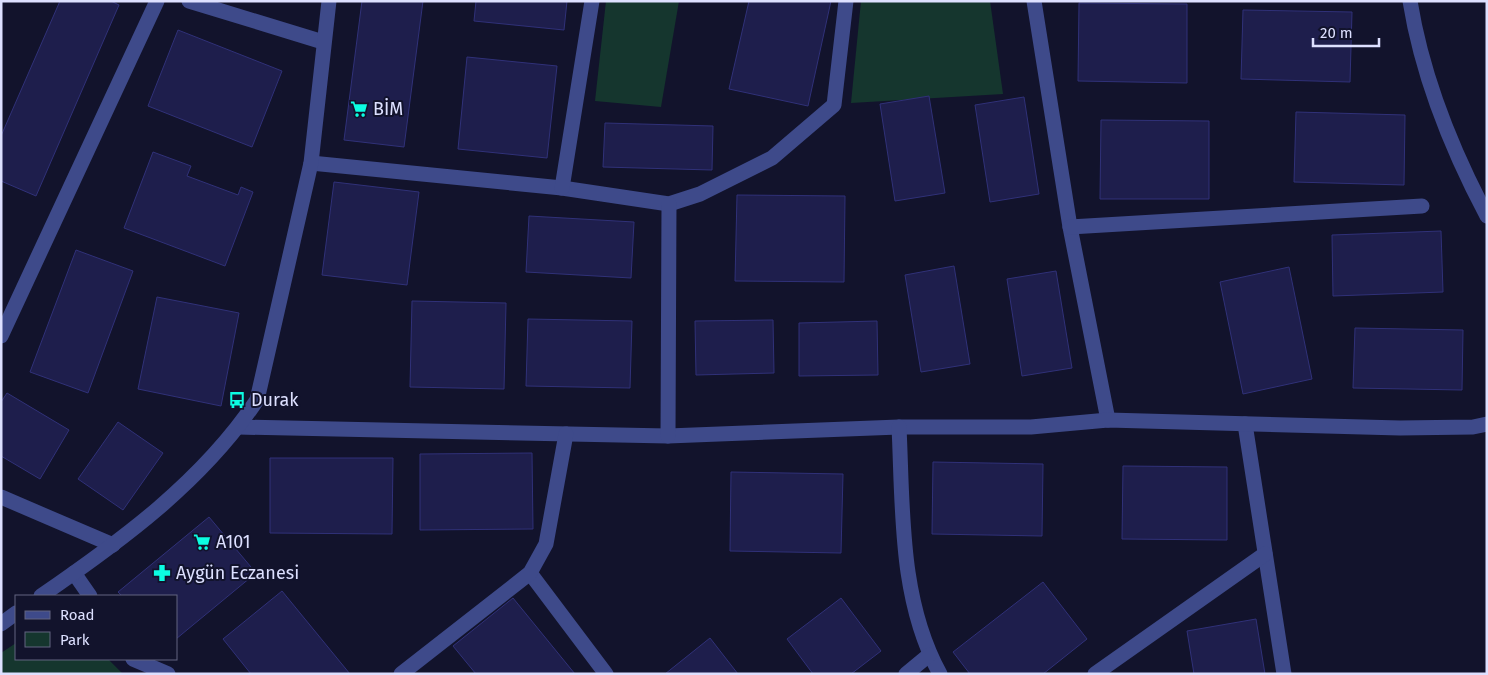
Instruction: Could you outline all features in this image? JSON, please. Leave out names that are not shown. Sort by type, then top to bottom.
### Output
[{"type":"street","points":[[1,336],[157,1]]},
{"type":"street","points":[[189,1],[323,42]]},
{"type":"street","points":[[42,595],[113,545],[189,482],[238,427],[257,400],[311,163],[329,1]]},
{"type":"street","points":[[562,188],[592,1]]},
{"type":"street","points":[[311,163],[562,188],[669,204],[700,194],[772,158],[834,105],[846,1]]},
{"type":"street","points":[[1034,1],[1070,227],[1108,420]]},
{"type":"street","points":[[1410,1],[1429,79],[1465,175],[1487,216]]},
{"type":"street","points":[[668,436],[669,204]]},
{"type":"street","points":[[1070,227],[1422,206]]},
{"type":"street","points":[[238,427],[668,436],[899,427],[1031,427],[1108,420],[1400,428],[1472,427],[1487,424]]},
{"type":"street","points":[[1245,424],[1284,674]]},
{"type":"street","points":[[899,427],[908,578],[929,655],[940,674]]},
{"type":"street","points":[[401,674],[530,573],[546,544],[566,434]]},
{"type":"street","points":[[1,497],[113,545]]},
{"type":"street","points":[[1095,674],[1265,554]]},
{"type":"street","points":[[530,573],[606,674]]},
{"type":"street","points":[[74,574],[89,595]]},
{"type":"street","points":[[1,624],[15,614]]},
{"type":"street","points":[[906,674],[929,655]]},
{"type":"street","points":[[135,660],[168,674]]},
{"type":"green space","points":[[606,1],[679,1],[661,107],[595,101]]},
{"type":"green space","points":[[861,1],[990,1],[1003,94],[851,103]]},
{"type":"green space","points":[[15,644],[15,660],[109,660],[123,674],[1,674],[1,653]]},
{"type":"building","points":[[60,1],[111,1],[119,5],[36,196],[1,181],[1,136]]},
{"type":"building","points":[[362,1],[423,1],[404,147],[344,140]]},
{"type":"building","points":[[476,1],[567,1],[564,30],[474,21]]},
{"type":"building","points":[[749,1],[831,1],[808,106],[729,89]]},
{"type":"building","points":[[1079,3],[1187,4],[1187,83],[1078,81]]},
{"type":"building","points":[[1243,10],[1352,12],[1350,82],[1241,79]]},
{"type":"building","points":[[178,30],[282,71],[252,147],[148,106]]},
{"type":"building","points":[[467,57],[557,66],[547,158],[458,149]]},
{"type":"building","points":[[929,96],[945,193],[895,201],[880,104]]},
{"type":"building","points":[[1024,97],[1039,194],[990,202],[975,105]]},
{"type":"building","points":[[1296,112],[1405,115],[1404,185],[1294,182]]},
{"type":"building","points":[[1101,120],[1209,121],[1209,199],[1100,199]]},
{"type":"building","points":[[605,123],[713,126],[712,170],[603,167]]},
{"type":"building","points":[[153,152],[191,166],[187,176],[238,195],[241,187],[253,192],[225,266],[124,228]]},
{"type":"building","points":[[334,182],[419,192],[407,285],[322,275]]},
{"type":"building","points":[[737,195],[845,196],[844,282],[735,281]]},
{"type":"building","points":[[529,216],[634,222],[631,278],[526,272]]},
{"type":"building","points":[[1441,231],[1443,292],[1333,296],[1332,235]]},
{"type":"building","points":[[76,250],[133,271],[88,393],[30,372]]},
{"type":"building","points":[[954,266],[970,364],[921,372],[905,275]]},
{"type":"building","points":[[1289,267],[1312,379],[1243,394],[1220,282]]},
{"type":"building","points":[[1056,271],[1072,368],[1022,376],[1007,279]]},
{"type":"building","points":[[157,297],[239,313],[221,406],[138,389]]},
{"type":"building","points":[[412,301],[506,303],[504,389],[410,387]]},
{"type":"building","points":[[528,319],[632,321],[630,388],[526,386]]},
{"type":"building","points":[[773,320],[774,373],[696,375],[695,321]]},
{"type":"building","points":[[877,321],[878,375],[799,376],[799,323]]},
{"type":"building","points":[[1355,328],[1463,330],[1462,390],[1353,388]]},
{"type":"building","points":[[7,393],[69,430],[40,479],[1,456],[1,402]]},
{"type":"building","points":[[118,422],[163,453],[123,510],[78,479]]},
{"type":"building","points":[[532,453],[533,529],[420,530],[420,454]]},
{"type":"building","points":[[270,458],[393,458],[392,534],[270,533]]},
{"type":"building","points":[[933,462],[1043,464],[1042,536],[932,534]]},
{"type":"building","points":[[1123,466],[1227,467],[1227,540],[1122,539]]},
{"type":"building","points":[[731,472],[843,474],[841,553],[730,551]]},
{"type":"building","points":[[209,517],[256,573],[178,637],[178,595],[121,595],[118,592]]},
{"type":"building","points":[[1043,582],[1087,639],[1043,674],[970,674],[953,652]]},
{"type":"building","points":[[282,591],[350,674],[251,674],[223,639]]},
{"type":"building","points":[[513,598],[575,674],[476,674],[453,646]]},
{"type":"building","points":[[841,598],[881,651],[851,674],[813,674],[787,639]]},
{"type":"building","points":[[1256,619],[1265,674],[1194,674],[1187,631]]},
{"type":"building","points":[[710,638],[738,674],[665,674]]},
{"type":"place","name":"BİM","points":[[359,109]]},
{"type":"place","name":"Durak","points":[[237,400]]},
{"type":"place","name":"A101","points":[[202,542]]},
{"type":"place","name":"Aygün Eczanesi","points":[[162,573]]}]
